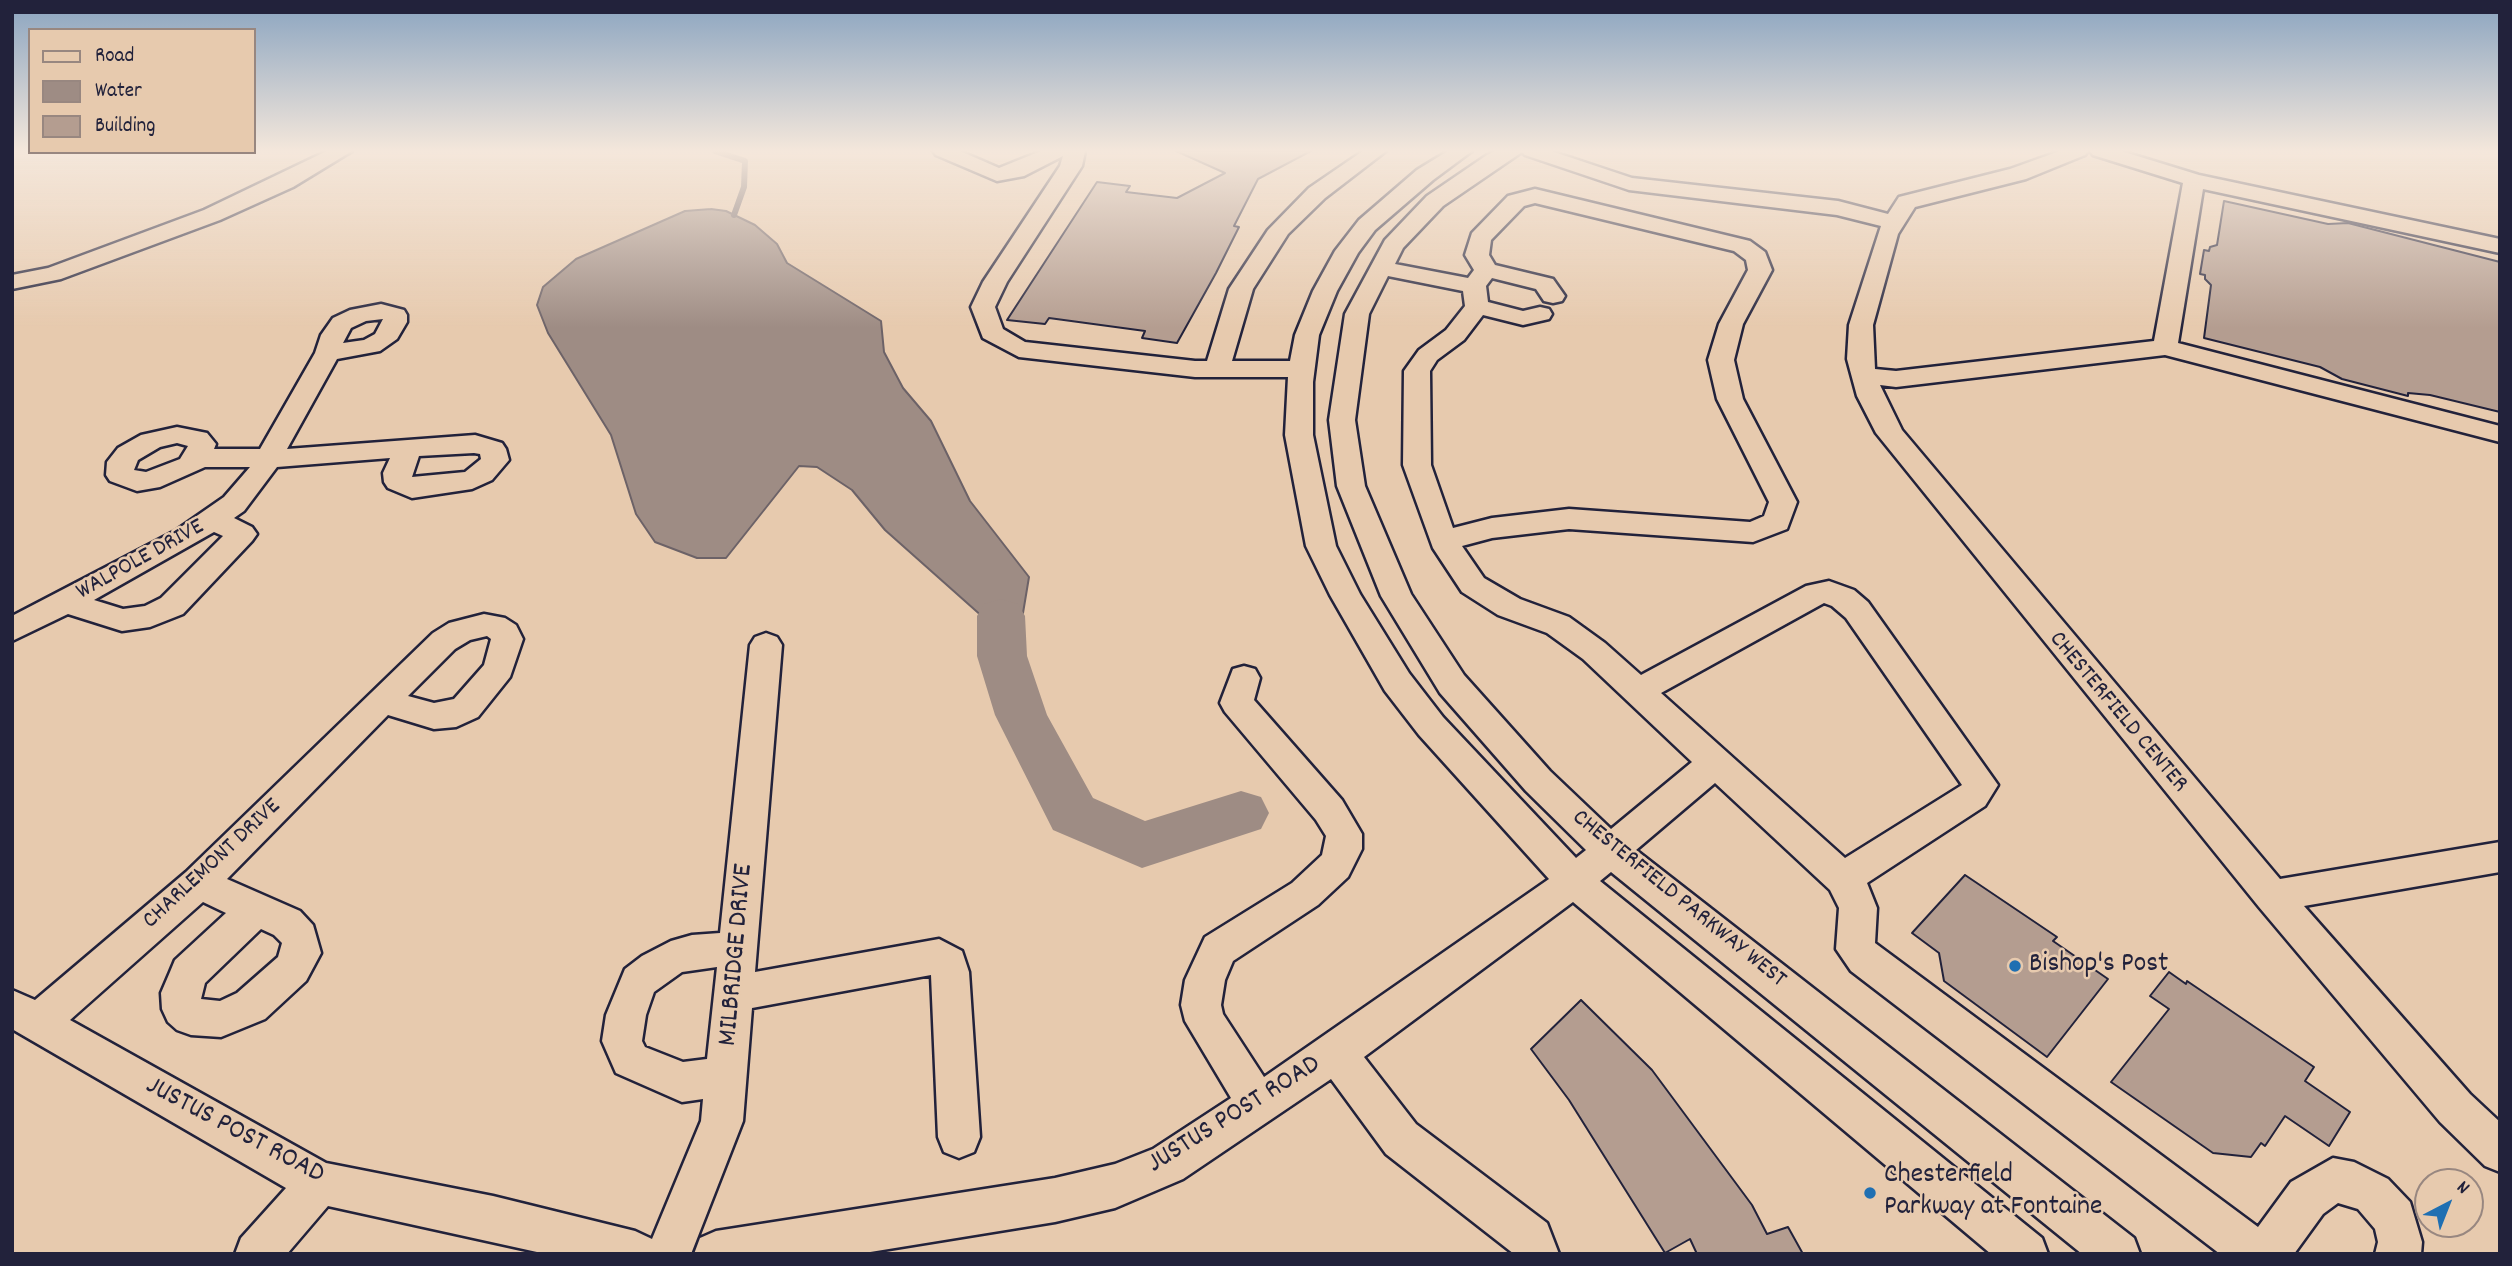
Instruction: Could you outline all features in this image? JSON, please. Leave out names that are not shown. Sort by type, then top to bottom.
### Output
[{"type":"street","points":[[12,282],[53,274],[223,210]]},
{"type":"street","points":[[1042,210],[995,282],[983,307],[992,332],[1019,349],[1195,369],[1302,369]]},
{"type":"street","points":[[1217,369],[1241,289],[1279,230],[1299,210]]},
{"type":"street","name":"CHESTERFIELD PARKWAY WEST","points":[[1387,210],[1367,225],[1347,251],[1325,291],[1307,335],[1302,369],[1299,435],[1321,546],[1345,595],[1397,682],[1431,726],[1574,881],[2026,1254]]},
{"type":"street","name":"CHESTERFIELD PARKWAY WEST","points":[[1426,210],[1393,245],[1357,314],[1342,420],[1352,486],[1396,596],[1451,684],[1538,781],[1611,851],[2118,1254]]},
{"type":"street","points":[[1507,210],[1480,238],[1477,255],[1479,287],[1455,335],[1428,355],[1417,371],[1417,465],[1443,541],[1473,585],[1509,607],[1558,625],[1594,651],[1843,879],[1854,895],[1858,908],[1855,949],[1865,959],[2241,1242],[2252,1254]]},
{"type":"street","points":[[1443,541],[1492,528],[1569,519],[1753,532],[1777,522],[1783,502],[1730,399],[1721,360],[1731,324],[1760,270],[1757,257],[1742,246],[1593,210]]},
{"type":"street","points":[[1856,210],[1898,215],[1904,210]]},
{"type":"street","points":[[2165,347],[2189,210]]},
{"type":"street","points":[[2333,210],[2500,246]]},
{"type":"street","name":"CHESTERFIELD CENTER","points":[[1898,215],[1871,282],[1861,325],[1860,359],[1864,375],[1870,396],[1890,433],[2036,615],[2272,896],[2455,1108],[2500,1151]]},
{"type":"street","points":[[1381,268],[1479,287],[1545,284],[1546,305],[1523,318],[1479,287]]},
{"type":"street","points":[[1864,375],[1896,379],[2165,347],[2500,434]]},
{"type":"street","name":"WALPOLE DRIVE","points":[[12,630],[215,520],[247,490],[328,353]]},
{"type":"street","points":[[198,458],[268,458],[409,448]]},
{"type":"street","name":"WALPOLE DRIVE","points":[[67,602],[122,620],[150,616],[172,606],[242,534],[215,520]]},
{"type":"street","points":[[1638,691],[1817,594],[1829,593],[1843,598],[1857,610],[1980,785],[1973,796],[1843,879]]},
{"type":"street","name":"MILBRIDGE DRIVE","points":[[668,1254],[722,1121],[765,645]]},
{"type":"street","points":[[1244,678],[1237,703],[1329,810],[1344,834],[1344,849],[1335,866],[1306,894],[1219,949],[1205,980],[1201,1005],[1205,1021],[1259,1106]]},
{"type":"street","name":"CHARLEMONT DRIVE","points":[[25,1016],[199,883],[382,701]]},
{"type":"street","name":"JUSTUS POST ROAD","points":[[716,1254],[1055,1200],[1115,1186],[1168,1164],[1336,1053],[1574,881],[1711,766],[1710,758]]},
{"type":"street","points":[[2272,896],[2500,857]]},
{"type":"street","points":[[199,883],[256,909]]},
{"type":"street","points":[[728,1076],[682,1082],[630,1060],[622,1041],[626,1015],[639,981],[671,958],[692,952],[739,949]]},
{"type":"street","points":[[735,993],[939,956],[948,963],[950,972],[959,1137]]},
{"type":"street","name":"JUSTUS POST ROAD","points":[[25,1016],[320,1183],[494,1217],[635,1254]]},
{"type":"street","points":[[1336,1053],[1401,1139],[1531,1239],[1538,1254]]},
{"type":"street","points":[[2266,1254],[2307,1198],[2333,1180],[2354,1184],[2373,1194],[2394,1218],[2400,1242],[2398,1254]]},
{"type":"street","points":[[257,1254],[320,1183]]},
{"type":"water","points":[[685,211],[726,211],[755,225],[777,244],[787,263],[881,321],[884,352],[903,388],[931,421],[970,501],[1029,577],[1023,613],[984,618],[885,530],[852,490],[817,467],[799,466],[726,558],[697,558],[655,542],[636,514],[611,435],[548,333],[537,305],[543,287],[576,259]]},
{"type":"building","points":[[1079,210],[1242,210],[1234,226],[1239,227],[1177,343],[1142,338],[1145,331],[1049,318],[1045,324],[1007,320]]},
{"type":"building","points":[[2223,210],[2265,210],[2328,224],[2348,223],[2500,262],[2500,412],[2430,395],[2408,393],[2408,396],[2342,379],[2320,367],[2204,338],[2211,285],[2205,275],[2200,274],[2204,250],[2209,251],[2210,247],[2217,245]]},
{"type":"building","name":"Bishop's Post","points":[[1965,875],[2057,937],[2053,941],[2108,979],[2047,1057],[1944,981],[1939,953],[1912,933]]},
{"type":"building","points":[[2169,972],[2186,984],[2187,981],[2314,1067],[2305,1081],[2350,1112],[2329,1146],[2285,1116],[2265,1146],[2261,1143],[2251,1157],[2213,1153],[2111,1082],[2169,1009],[2150,996]]},
{"type":"building","points":[[1581,1000],[1652,1070],[1752,1205],[1767,1234],[1788,1227],[1803,1254],[1697,1254],[1690,1239],[1665,1253],[1569,1100],[1531,1049]]},
{"type":"waterway","points":[[734,215],[736,210]]},
{"type":"waterway","points":[[1001,616],[1002,656],[1021,715],[1073,814],[1142,845],[1241,813]]},
{"type":"place","name":"Bishop's Post","points":[[2015,966]]},
{"type":"place","name":"Chesterfield Parkway at Fontaine","points":[[1870,1193]]}]
